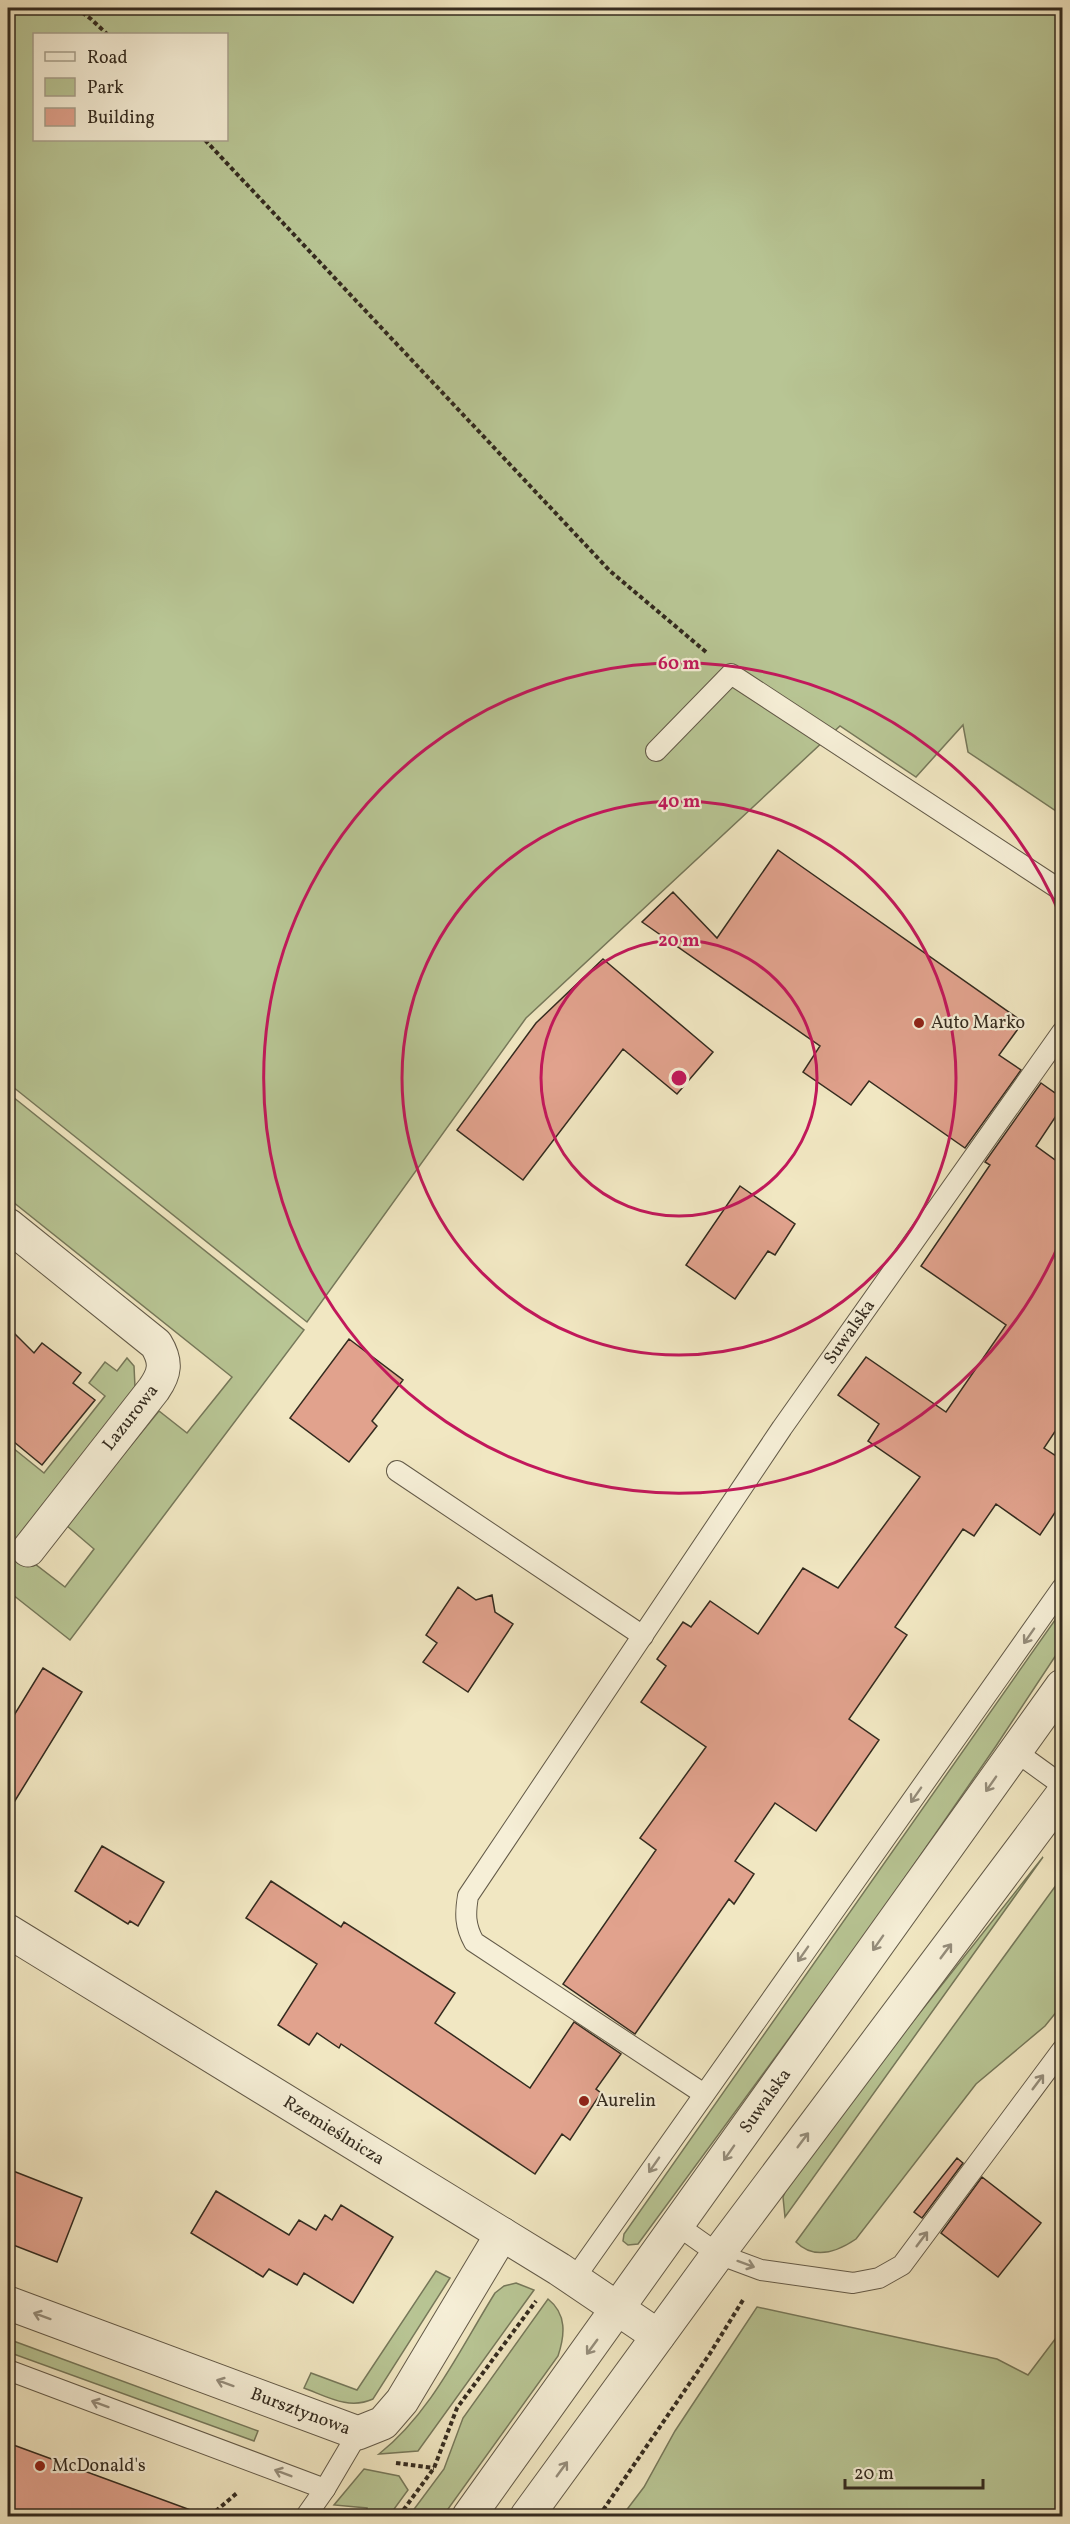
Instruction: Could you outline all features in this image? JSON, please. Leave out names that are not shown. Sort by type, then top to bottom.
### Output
[{"type":"street","name":"Lazurowa","points":[[8,1225],[156,1344],[164,1363],[163,1376],[154,1389],[28,1550]]},
{"type":"street","name":"Suwalska","points":[[469,2517],[619,2310],[677,2225],[1062,1686]]},
{"type":"street","points":[[527,2517],[718,2254],[1062,1795]]},
{"type":"street","name":"Rzemieślnicza","points":[[8,1931],[502,2234],[658,2336]]},
{"type":"street","name":"Bursztynowa","points":[[8,2303],[358,2433],[383,2423],[402,2401],[502,2234]]},
{"type":"lane","points":[[656,751],[731,674],[1062,891]]},
{"type":"lane","name":"Suwalska","points":[[704,2094],[474,1942],[466,1928],[465,1914],[468,1896],[789,1419],[1062,1032]]},
{"type":"lane","points":[[397,1471],[643,1636]]},
{"type":"lane","points":[[574,2279],[1062,1588]]},
{"type":"lane","points":[[1015,1751],[1062,1785]]},
{"type":"lane","points":[[677,2225],[718,2254],[762,2270],[853,2283],[879,2278],[902,2265],[1062,2050]]},
{"type":"lane","points":[[8,2370],[325,2489]]},
{"type":"lane","points":[[306,2517],[358,2433]]},
{"type":"path","points":[[76,8],[92,18],[105,33]]},
{"type":"path","points":[[206,141],[610,571],[731,674]]},
{"type":"path","points":[[599,2517],[710,2355],[762,2270]]},
{"type":"path","points":[[399,2517],[434,2468]]},
{"type":"green space","points":[[8,8],[1062,8],[1062,815],[968,752],[963,725],[916,777],[840,726],[526,1018],[307,1322],[8,1083]]},
{"type":"green space","points":[[8,1093],[304,1330],[70,1640],[8,1591],[8,1444],[44,1473],[105,1396],[89,1383],[105,1362],[117,1371],[127,1358],[134,1366],[135,1387],[13,1547],[65,1587],[94,1549],[66,1525],[159,1411],[187,1433],[232,1377],[8,1198]]},
{"type":"green space","points":[[1062,1610],[1062,1646],[996,1746],[873,1924],[638,2244],[628,2245],[623,2241],[624,2234]]},
{"type":"green space","points":[[1043,1857],[785,2217],[783,2197],[793,2173]]},
{"type":"green space","points":[[1062,1877],[1062,2005],[1045,2026],[976,2084],[856,2239],[826,2252],[803,2248],[796,2242]]},
{"type":"green space","points":[[436,2271],[450,2278],[373,2399],[347,2403],[304,2388],[311,2373],[357,2390]]},
{"type":"green space","points":[[516,2283],[534,2290],[418,2451],[379,2454],[397,2438],[429,2400],[495,2293],[504,2286]]},
{"type":"green space","points":[[548,2299],[559,2311],[563,2325],[558,2356],[443,2516],[409,2516],[444,2469],[463,2418]]},
{"type":"green space","points":[[757,2307],[997,2359],[1028,2375],[1062,2330],[1062,2516],[622,2516],[644,2487],[675,2431]]},
{"type":"green space","points":[[8,2339],[258,2431],[254,2441],[8,2352]]},
{"type":"green space","points":[[364,2469],[399,2476],[408,2490],[389,2516],[366,2516],[367,2508],[334,2505]]},
{"type":"building","points":[[778,850],[1023,1022],[999,1055],[1021,1070],[965,1148],[869,1081],[851,1105],[803,1072],[820,1046],[642,922],[673,892],[717,938]]},
{"type":"building","points":[[603,959],[713,1052],[677,1094],[623,1049],[523,1180],[457,1130],[536,1023]]},
{"type":"building","points":[[1041,1083],[1062,1098],[1062,1107],[1036,1146],[1062,1165],[1062,1421],[1044,1448],[1062,1460],[1062,1502],[1040,1535],[996,1504],[974,1536],[963,1529],[895,1627],[907,1635],[849,1719],[879,1740],[816,1831],[775,1803],[735,1861],[754,1874],[734,1904],[729,1899],[635,2034],[563,1984],[656,1850],[640,1838],[706,1747],[641,1702],[666,1666],[657,1659],[683,1622],[691,1627],[710,1601],[758,1634],[803,1568],[838,1588],[920,1477],[868,1441],[879,1424],[838,1395],[866,1357],[946,1412],[1006,1325],[921,1266],[990,1165],[985,1162]]},
{"type":"building","points":[[740,1186],[795,1224],[775,1255],[768,1251],[735,1299],[686,1265]]},
{"type":"building","points":[[8,1327],[34,1353],[42,1343],[81,1373],[73,1383],[95,1400],[42,1465],[8,1437]]},
{"type":"building","points":[[349,1339],[403,1380],[372,1421],[377,1426],[349,1462],[290,1418]]},
{"type":"building","points":[[458,1587],[476,1600],[492,1595],[495,1612],[513,1624],[468,1692],[423,1662],[437,1643],[426,1635]]},
{"type":"building","points":[[43,1668],[82,1692],[8,1812],[8,1725]]},
{"type":"building","points":[[102,1846],[164,1882],[138,1926],[130,1921],[128,1924],[75,1891]]},
{"type":"building","points":[[271,1881],[341,1927],[344,1922],[455,1993],[435,2023],[530,2088],[574,2022],[621,2054],[596,2089],[601,2093],[570,2140],[562,2134],[535,2174],[341,2044],[339,2048],[317,2033],[309,2045],[278,2025],[317,1964],[246,1918]]},
{"type":"building","points":[[957,2158],[963,2163],[922,2218],[914,2212]]},
{"type":"building","points":[[8,2169],[82,2198],[57,2262],[8,2243]]},
{"type":"building","points":[[982,2177],[1041,2223],[998,2277],[941,2233]]},
{"type":"building","points":[[216,2191],[289,2235],[299,2220],[316,2230],[325,2215],[332,2220],[341,2205],[393,2237],[353,2303],[304,2273],[297,2285],[269,2269],[263,2277],[191,2233]]},
{"type":"building","name":"McDonald's","points":[[8,2443],[196,2512],[195,2517],[8,2517]]},
{"type":"place","name":"Auto Marko","points":[[919,1023]]},
{"type":"place","name":"Aurelin","points":[[584,2101]]},
{"type":"place","name":"McDonald's","points":[[40,2466]]}]
